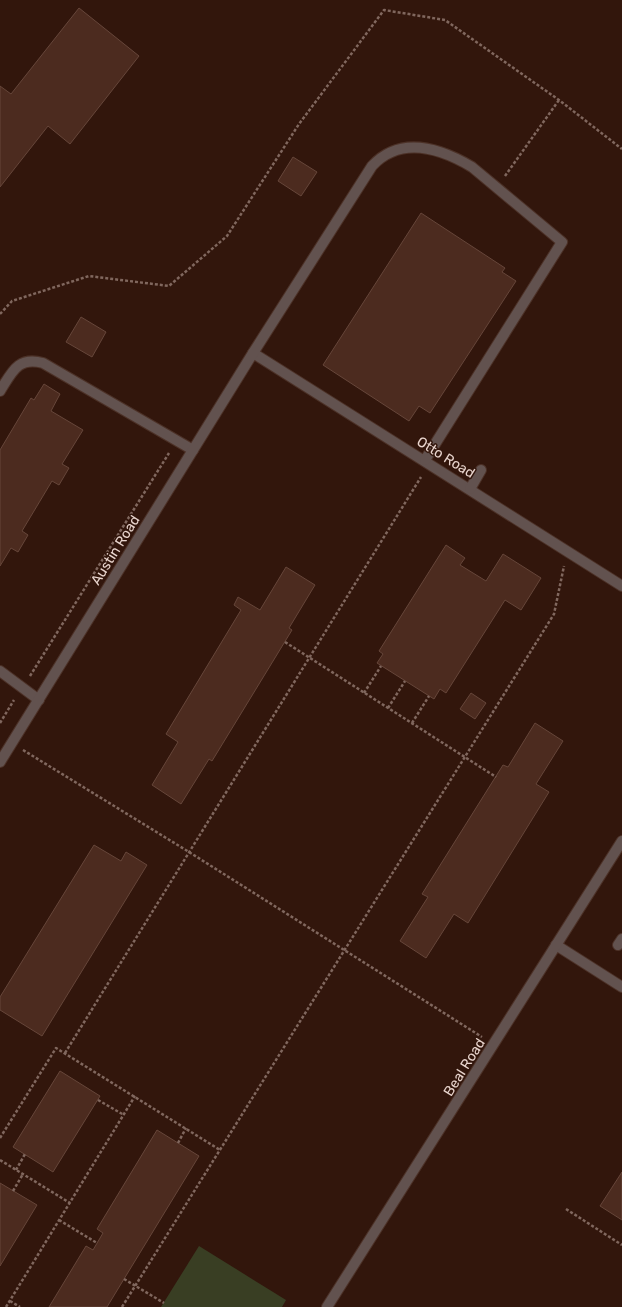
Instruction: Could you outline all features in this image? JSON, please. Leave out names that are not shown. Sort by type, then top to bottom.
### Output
[{"type":"street","name":"Austin Road","points":[[0,762],[253,353],[372,166],[381,156],[391,151],[407,148],[426,148],[443,152],[472,167],[562,242],[428,462]]},
{"type":"street","name":"Otto Road","points":[[253,353],[428,462],[622,586]]},
{"type":"street","points":[[0,391],[12,372],[21,363],[32,360],[38,361],[194,450]]},
{"type":"street","points":[[470,489],[481,470]]},
{"type":"street","points":[[0,671],[39,700]]},
{"type":"street","name":"Beal Road","points":[[327,1307],[622,841]]},
{"type":"street","points":[[556,946],[622,987]]},
{"type":"path","points":[[0,314],[12,301],[89,276],[169,286],[227,236],[299,124],[384,10],[445,20],[559,100],[622,149]]},
{"type":"path","points":[[496,188],[559,100]]},
{"type":"path","points":[[0,723],[177,441]]},
{"type":"path","points":[[65,1053],[428,462]]},
{"type":"path","points":[[122,1307],[554,614],[567,550]]},
{"type":"path","points":[[285,642],[496,777]]},
{"type":"path","points":[[364,693],[381,666]]},
{"type":"path","points":[[388,708],[405,681]]},
{"type":"path","points":[[412,723],[429,696]]},
{"type":"path","points":[[12,743],[189,852],[494,1045]]},
{"type":"path","points":[[0,1138],[56,1048],[220,1150]]},
{"type":"path","points":[[6,1307],[135,1096]]},
{"type":"path","points":[[98,1100],[124,1115]]},
{"type":"path","points":[[178,1143],[186,1128]]},
{"type":"path","points":[[16,1170],[25,1154]]},
{"type":"path","points":[[0,1160],[70,1203]]},
{"type":"path","points":[[13,1191],[23,1174]]},
{"type":"path","points":[[566,1209],[622,1245]]},
{"type":"path","points":[[59,1220],[97,1244]]},
{"type":"path","points":[[124,1279],[164,1303]]},
{"type":"path","points":[[10,1301],[20,1307]]},
{"type":"green space","points":[[199,1246],[286,1300],[282,1307],[161,1307]]},
{"type":"building","points":[[79,8],[139,56],[70,144],[48,126],[0,187],[0,86],[11,94]]},
{"type":"building","points":[[293,157],[317,172],[301,196],[278,181]]},
{"type":"building","points":[[421,213],[505,268],[502,272],[516,281],[430,413],[419,406],[409,421],[323,365]]},
{"type":"building","points":[[81,317],[106,332],[92,357],[66,342]]},
{"type":"building","points":[[44,384],[60,394],[51,411],[83,430],[62,464],[69,468],[59,485],[52,481],[22,531],[28,535],[18,552],[11,548],[0,566],[0,450],[31,398],[34,400]]},
{"type":"building","points":[[446,545],[465,558],[460,565],[486,581],[503,554],[541,578],[521,610],[505,600],[446,693],[440,689],[434,699],[377,663],[383,654],[379,651]]},
{"type":"building","points":[[286,567],[315,585],[289,628],[292,630],[212,761],[209,759],[181,804],[152,785],[178,742],[166,734],[241,610],[234,605],[238,597],[260,610]]},
{"type":"building","points":[[471,693],[486,703],[475,719],[460,709]]},
{"type":"building","points":[[535,723],[563,741],[536,784],[549,792],[468,923],[454,914],[426,958],[400,941],[428,897],[422,894],[503,765],[508,767]]},
{"type":"building","points":[[94,845],[121,861],[126,852],[147,865],[42,1036],[0,1010],[0,997]]},
{"type":"building","points":[[60,1071],[100,1096],[53,1172],[13,1147]]},
{"type":"building","points":[[157,1130],[199,1156],[107,1307],[49,1307],[86,1246],[93,1250],[103,1233],[97,1229]]},
{"type":"building","points":[[622,1172],[622,1220],[600,1206]]},
{"type":"building","points":[[0,1183],[37,1205],[0,1266]]}]
